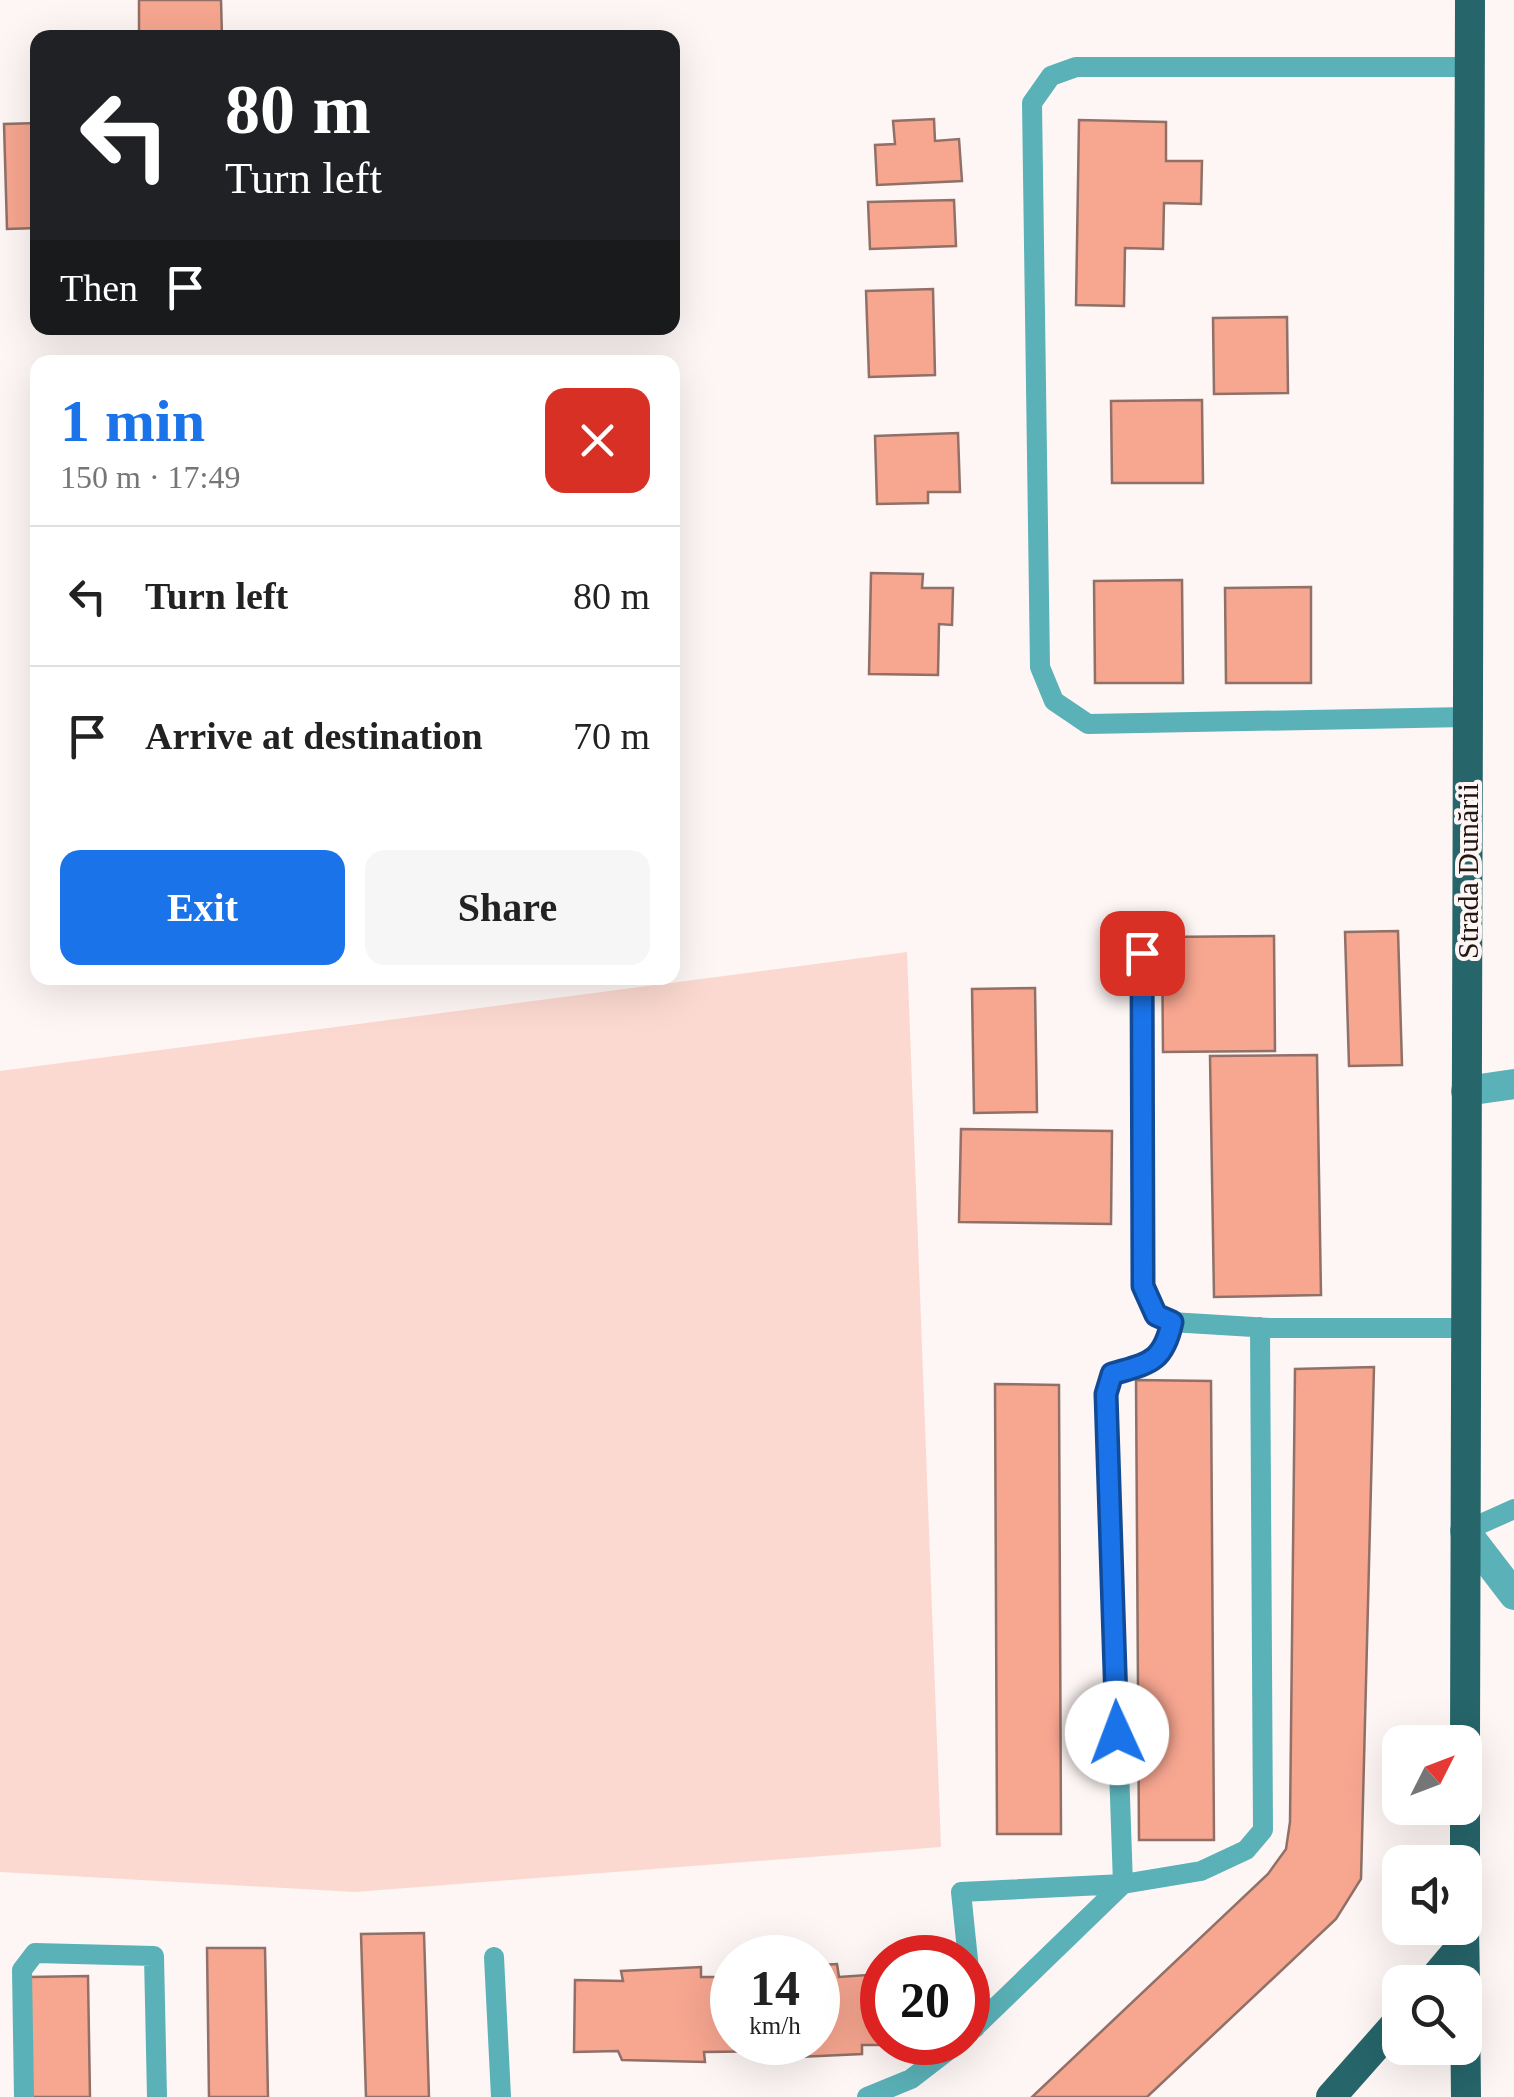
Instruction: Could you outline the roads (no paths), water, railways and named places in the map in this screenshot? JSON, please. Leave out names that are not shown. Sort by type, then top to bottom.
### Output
[{"type":"main road","name":"Strada Dunării","points":[[1465,1725],[1470,0]]},
{"type":"main road","points":[[1331,2097],[1382,2039]]},
{"type":"main road","points":[[1466,2065],[1466,2097]]},
{"type":"street","points":[[1466,1091],[1514,1084]]},
{"type":"street","points":[[1465,1531],[1514,1596]]},
{"type":"lane","points":[[1468,716],[1088,724],[1054,702],[1040,667],[1032,103],[1051,76],[1076,67],[1469,66]]},
{"type":"lane","points":[[1142,953],[1143,1286],[1156,1315],[1172,1322],[1260,1327],[1466,1328]]},
{"type":"lane","points":[[990,2013],[1122,1884],[1106,1394],[1112,1374],[1149,1363],[1166,1347],[1172,1322]]},
{"type":"lane","points":[[964,1935],[961,1892],[1122,1884],[1201,1872],[1246,1850],[1263,1830],[1260,1327]]},
{"type":"lane","points":[[1465,1531],[1514,1509]]},
{"type":"lane","points":[[24,2097],[22,1970],[35,1954],[154,1956],[157,2097]]},
{"type":"lane","points":[[494,1957],[500,2097]]},
{"type":"lane","points":[[0,2033],[23,2032]]},
{"type":"lane","points":[[868,2097],[911,2079],[929,2065]]}]
